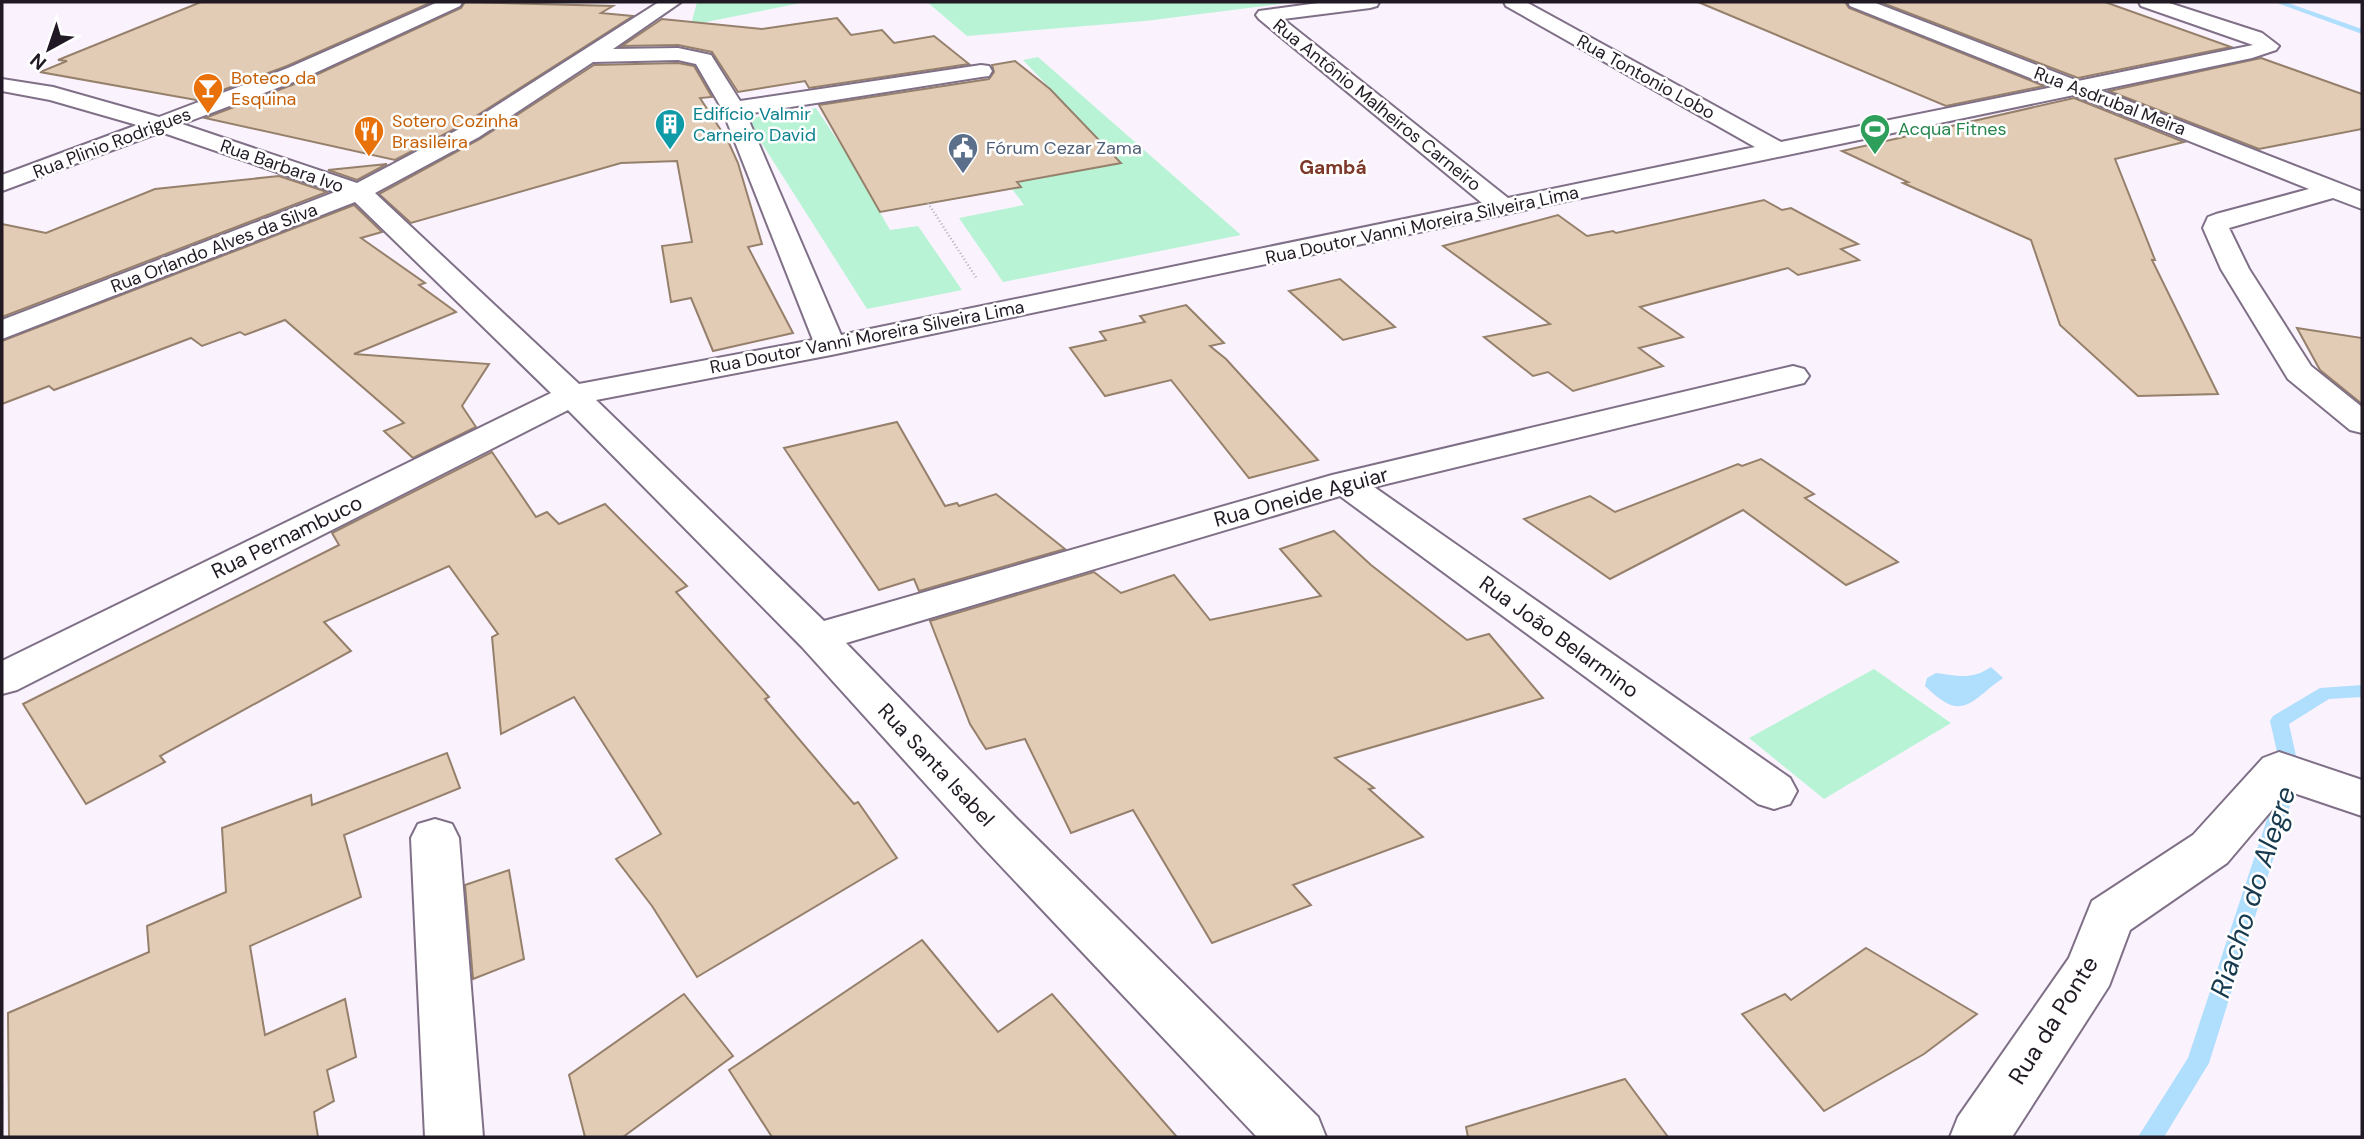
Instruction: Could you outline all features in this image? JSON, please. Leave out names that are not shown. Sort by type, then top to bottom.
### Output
[{"type":"street","name":"Rua Plinio Rodrigues","points":[[2,184],[296,73],[453,2]]},
{"type":"street","name":"Rua Orlando Alves da Silva","points":[[2,330],[359,192],[471,132],[672,2]]},
{"type":"street","name":"Rua Antônio Malheiros Carneiro","points":[[1370,2],[1266,15],[1504,208]]},
{"type":"street","name":"Rua Tontonio Lobo","points":[[1513,2],[1779,151]]},
{"type":"street","name":"Rua Asdrubal Meira","points":[[1857,2],[2362,201]]},
{"type":"street","name":"Rua Doutor Vanni Moreira Silveira Lima","points":[[572,395],[831,346],[2079,89],[2252,52],[2265,48],[2267,44],[2148,2]]},
{"type":"street","points":[[590,56],[687,54],[704,59],[733,109],[831,346]]},
{"type":"street","points":[[733,109],[981,71]]},
{"type":"street","name":"Rua Barbara Ivo","points":[[2,85],[53,94],[160,124],[359,192],[572,395]]},
{"type":"street","points":[[15,110],[53,94]]},
{"type":"street","points":[[2335,190],[2225,220],[2217,223],[2216,228],[2235,270],[2299,372],[2362,423]]},
{"type":"street","name":"Rua Oneide Aguiar","points":[[816,637],[1345,483],[1793,376]]},
{"type":"street","name":"Rua Santa Isabel","points":[[572,395],[816,637],[998,831],[1297,1137]]},
{"type":"street","name":"Rua Pernambuco","points":[[2,679],[572,395]]},
{"type":"street","name":"Rua João Belarmino","points":[[1345,483],[1774,791]]},
{"type":"street","name":"Rua da Ponte","points":[[1979,1137],[2090,970],[2110,916],[2210,849],[2279,769],[2362,797]]},
{"type":"street","points":[[435,838],[454,1137]]},
{"type":"path","points":[[928,204],[982,286]]},
{"type":"green space","points":[[697,2],[806,2],[691,25]]},
{"type":"green space","points":[[927,2],[1295,2],[1145,21],[967,36]]},
{"type":"green space","points":[[1038,57],[1241,235],[1003,282],[959,218],[1024,205],[1012,189],[1017,182],[1121,163],[1023,60]]},
{"type":"green space","points":[[816,108],[846,153],[890,230],[918,226],[962,290],[867,309],[749,123],[750,118]]},
{"type":"green space","points":[[1874,669],[1951,723],[1824,799],[1749,738]]},
{"type":"water","points":[[1991,667],[2003,678],[1966,705],[1949,704],[1925,686],[1927,678],[1936,673],[1971,675]]},
{"type":"building","points":[[201,2],[432,2],[287,66],[196,100],[40,72],[67,61],[58,60]]},
{"type":"building","points":[[465,2],[613,6],[601,13],[633,16],[462,125],[395,160],[205,118],[305,80],[461,8]]},
{"type":"building","points":[[1698,2],[1845,2],[1849,8],[2044,86],[1946,106]]},
{"type":"building","points":[[1880,2],[2105,2],[2231,47],[2078,78]]},
{"type":"building","points":[[837,18],[851,35],[882,30],[894,43],[934,36],[969,64],[809,88],[805,81],[738,92],[712,52],[678,45],[622,46],[662,19],[762,29]]},
{"type":"building","points":[[2261,58],[2362,94],[2362,129],[2259,149],[2109,91]]},
{"type":"building","points":[[1015,61],[1050,89],[1121,163],[1017,182],[1021,187],[880,212],[819,105],[989,79],[994,72],[992,65]]},
{"type":"building","points":[[678,63],[694,66],[712,97],[700,98],[728,141],[738,163],[762,244],[748,247],[793,333],[713,351],[691,298],[671,302],[662,246],[692,242],[677,161],[621,163],[411,223],[379,194],[480,139],[594,65]]},
{"type":"building","points":[[2074,98],[2184,142],[2115,159],[2155,260],[2152,260],[2218,394],[2138,396],[2060,325],[2031,240],[1903,183],[1908,182],[1842,151]]},
{"type":"building","points":[[387,164],[357,180],[328,170]]},
{"type":"building","points":[[279,176],[327,192],[2,317],[2,224],[46,233],[155,189]]},
{"type":"building","points":[[1764,200],[1782,210],[1791,208],[1858,244],[1841,249],[1859,260],[1798,275],[1788,268],[1640,307],[1683,337],[1639,348],[1663,366],[1573,391],[1548,372],[1533,376],[1484,337],[1550,324],[1443,246],[1558,215],[1587,236],[1613,231],[1616,233]]},
{"type":"building","points":[[354,205],[382,232],[361,238],[425,283],[419,285],[456,312],[354,354],[489,364],[462,406],[476,427],[413,458],[384,431],[404,423],[285,320],[245,335],[240,332],[202,346],[191,338],[54,390],[49,386],[2,404],[2,341]]},
{"type":"building","points":[[1340,279],[1395,327],[1343,340],[1289,291]]},
{"type":"building","points":[[1186,305],[1224,343],[1210,346],[1226,359],[1318,460],[1249,478],[1171,380],[1105,396],[1070,348],[1106,340],[1100,332],[1145,322],[1140,316]]},
{"type":"building","points":[[2297,328],[2362,338],[2362,404],[2320,370]]},
{"type":"building","points":[[897,422],[945,506],[957,503],[959,506],[996,494],[1065,549],[919,591],[914,579],[879,590],[784,448]]},
{"type":"building","points":[[492,452],[536,517],[547,512],[559,524],[605,504],[687,586],[676,592],[769,697],[765,699],[854,804],[858,802],[897,858],[697,977],[652,906],[616,859],[661,834],[574,697],[501,734],[492,637],[498,634],[449,566],[324,622],[351,651],[160,756],[165,762],[86,804],[23,704],[339,545],[332,533]]},
{"type":"building","points":[[1761,459],[1814,494],[1805,498],[1898,562],[1846,585],[1743,510],[1610,579],[1524,519],[1590,496],[1615,512],[1738,464],[1742,466]]},
{"type":"building","points":[[1334,531],[1371,565],[1467,640],[1489,634],[1543,698],[1335,758],[1374,788],[1369,789],[1423,837],[1293,885],[1311,905],[1212,943],[1133,810],[1071,833],[1025,739],[986,749],[970,724],[930,621],[1094,572],[1121,593],[1174,575],[1210,620],[1321,596],[1280,549]]},
{"type":"building","points":[[447,753],[460,788],[344,835],[361,897],[250,946],[265,1035],[345,999],[356,1057],[327,1070],[334,1101],[314,1112],[318,1137],[9,1137],[8,1013],[149,952],[147,926],[226,892],[222,828],[311,795],[312,805]]},
{"type":"building","points":[[509,870],[524,959],[473,979],[465,885]]},
{"type":"building","points":[[922,940],[998,1032],[1052,994],[1177,1137],[772,1137],[729,1070]]},
{"type":"building","points":[[1866,948],[1977,1014],[1924,1054],[1824,1111],[1742,1014],[1785,994],[1791,1000]]},
{"type":"building","points":[[684,994],[733,1056],[623,1137],[585,1137],[569,1075]]},
{"type":"building","points":[[1625,1079],[1668,1137],[1468,1137],[1466,1127]]},
{"type":"waterway","points":[[2278,2],[2362,32]]},
{"type":"waterway","name":"Riacho do Alegre","points":[[2150,1137],[2198,1063],[2291,774],[2279,721],[2326,693],[2362,691]]},
{"type":"place","name":"Boteco da Esquina","points":[[208,115]]},
{"type":"place","name":"Edifício Valmir Carneiro David","points":[[670,151]]},
{"type":"place","name":"Acqua Fitnes","points":[[1875,156]]},
{"type":"place","name":"Sotero Cozinha Brasileira","points":[[369,158]]},
{"type":"place","name":"Fórum Cezar Zama","points":[[963,175]]},
{"type":"district","name":"Gambá","points":[[1333,167]]}]
